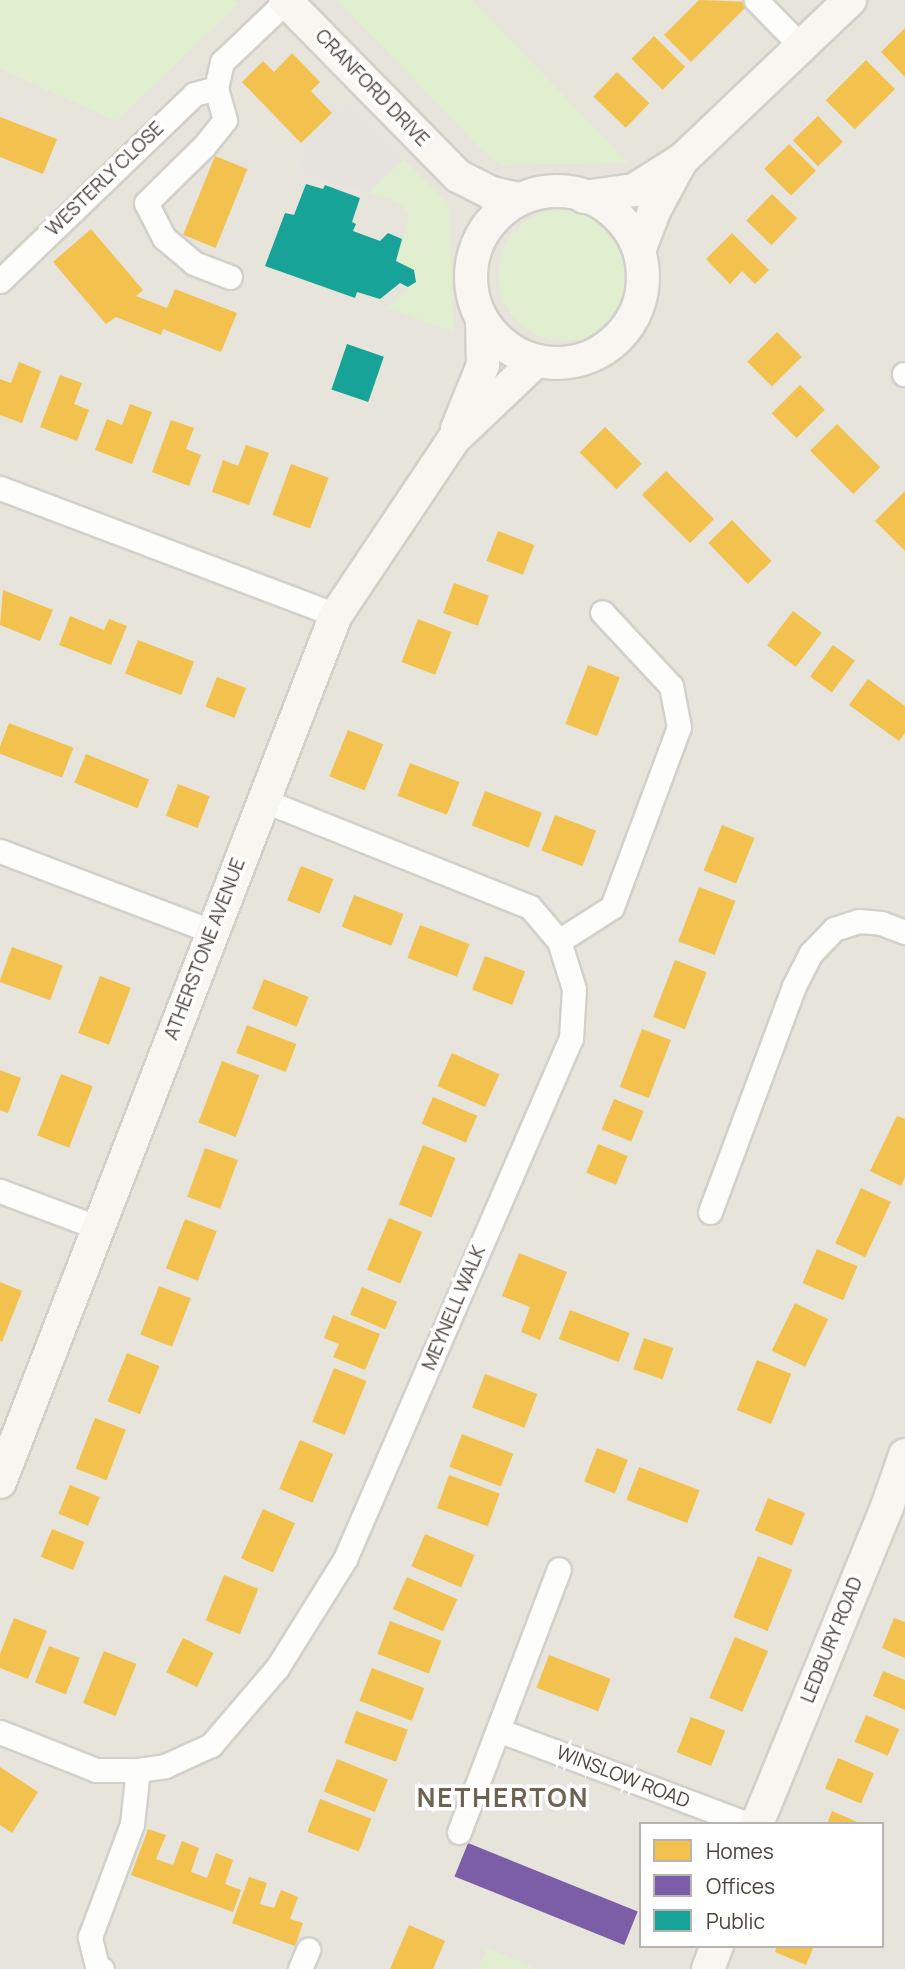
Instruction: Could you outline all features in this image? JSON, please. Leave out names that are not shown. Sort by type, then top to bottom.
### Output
[{"type":"street","points":[[230,277],[194,263],[163,238],[146,203],[204,146],[225,120],[216,88],[222,62],[286,0]]},
{"type":"street","name":"CRANFORD DRIVE","points":[[286,0],[458,176],[491,193],[519,199]]},
{"type":"street","points":[[756,0],[802,47]]},
{"type":"street","points":[[584,197],[634,190],[683,159],[850,0]]},
{"type":"street","name":"WESTERLY CLOSE","points":[[0,281],[194,94],[216,88]]},
{"type":"street","points":[[640,248],[654,211],[683,159]]},
{"type":"street","name":"CRANFORD DRIVE","points":[[458,176],[474,220],[472,263]]},
{"type":"street","points":[[558,190],[601,202],[623,220],[640,248],[643,271],[641,297],[631,321],[614,341],[592,356],[566,362],[537,361],[499,341],[482,320],[471,285],[472,263],[478,241],[493,218],[519,199],[558,190]]},
{"type":"street","name":"ATHERSTONE AVENUE","points":[[0,1482],[211,931],[336,615],[454,439],[483,365],[482,320]]},
{"type":"street","name":"ATHERSTONE AVENUE","points":[[454,439],[537,361]]},
{"type":"street","points":[[0,488],[336,615]]},
{"type":"street","points":[[559,941],[612,907],[679,727],[671,686],[602,612]]},
{"type":"street","name":"MEYNELL WALK","points":[[0,1732],[96,1770],[138,1770],[165,1766],[211,1745],[277,1668],[345,1559],[572,1038],[574,989],[559,941],[530,907],[262,800]]},
{"type":"street","points":[[0,851],[211,931]]},
{"type":"street","points":[[710,1212],[794,986],[811,953],[834,929],[859,921],[881,923],[905,932]]},
{"type":"street","points":[[0,1191],[97,1227]]},
{"type":"street","name":"LEDBURY ROAD","points":[[758,1822],[896,1511],[905,1455]]},
{"type":"street","points":[[459,1832],[559,1569]]},
{"type":"street","name":"WINSLOW ROAD","points":[[498,1730],[743,1822]]},
{"type":"street","points":[[102,1969],[97,1966],[90,1937],[132,1824],[138,1770]]},
{"type":"street","points":[[708,1969],[716,1948]]},
{"type":"shaded area","points":[[0,0],[905,0],[905,1969],[0,1969]]},
{"type":"shaded area","points":[[348,100],[404,159],[368,193],[297,171],[308,138]]},
{"type":"green space","points":[[0,0],[236,0],[239,4],[116,121],[0,69]]},
{"type":"green space","points":[[337,0],[472,0],[628,163],[502,165],[484,152]]},
{"type":"green space","points":[[404,159],[445,201],[450,213],[454,332],[387,308],[416,279],[414,270],[396,261],[409,214],[398,202],[368,193]]},
{"type":"green space","points":[[564,209],[589,214],[611,228],[625,250],[630,275],[625,300],[611,322],[589,336],[564,341],[539,336],[517,322],[503,300],[498,275],[503,250],[517,228],[539,214]]},
{"type":"green space","points":[[487,1948],[532,1966],[531,1969],[478,1969]]},
{"type":"building: Homes","points":[[699,0],[751,2],[691,62],[664,35]]},
{"type":"building: Homes","points":[[905,28],[905,77],[881,52]]},
{"type":"building: Homes","points":[[654,36],[685,67],[662,90],[631,59]]},
{"type":"building: Homes","points":[[292,53],[320,82],[311,91],[332,113],[301,143],[242,82],[263,61],[274,72]]},
{"type":"building: Homes","points":[[866,60],[895,89],[855,129],[826,100]]},
{"type":"building: Homes","points":[[617,72],[649,103],[626,128],[593,96]]},
{"type":"building: Homes","points":[[818,116],[843,142],[818,166],[793,140]]},
{"type":"building: Homes","points":[[0,117],[57,139],[43,174],[0,157]]},
{"type":"building: Homes","points":[[789,144],[816,171],[791,196],[764,169]]},
{"type":"building: Homes","points":[[215,156],[247,169],[216,248],[183,235]]},
{"type":"building: Homes","points":[[772,194],[797,218],[771,245],[746,221]]},
{"type":"building: Homes","points":[[91,229],[143,290],[136,296],[167,308],[175,289],[237,313],[221,352],[163,329],[161,335],[116,317],[106,324],[53,262]]},
{"type":"building: Homes","points":[[732,233],[769,270],[755,284],[742,271],[730,284],[706,259]]},
{"type":"building: Homes","points":[[777,332],[802,357],[772,386],[747,362]]},
{"type":"building: Homes","points":[[19,362],[41,371],[22,423],[0,415],[0,379],[11,383]]},
{"type":"building: Homes","points":[[60,375],[82,383],[74,404],[89,410],[77,441],[40,427]]},
{"type":"building: Homes","points":[[800,385],[825,410],[796,438],[772,413]]},
{"type":"building: Homes","points":[[130,404],[152,412],[132,464],[95,450],[107,419],[122,425]]},
{"type":"building: Homes","points":[[171,420],[194,428],[186,449],[201,455],[189,486],[152,472]]},
{"type":"building: Homes","points":[[837,424],[880,467],[853,494],[810,451]]},
{"type":"building: Homes","points":[[605,427],[642,464],[616,489],[580,452]]},
{"type":"building: Homes","points":[[246,445],[269,453],[249,505],[212,492],[223,460],[238,466]]},
{"type":"building: Homes","points":[[291,464],[329,478],[310,528],[273,515]]},
{"type":"building: Homes","points":[[666,471],[714,519],[690,543],[642,495]]},
{"type":"building: Homes","points":[[905,491],[905,551],[875,521]]},
{"type":"building: Homes","points":[[732,520],[772,561],[748,584],[708,543]]},
{"type":"building: Homes","points":[[498,531],[534,545],[523,575],[487,561]]},
{"type":"building: Homes","points":[[454,583],[489,596],[478,626],[443,613]]},
{"type":"building: Homes","points":[[3,590],[53,610],[40,641],[0,625]]},
{"type":"building: Homes","points":[[793,611],[822,633],[796,667],[767,645]]},
{"type":"building: Homes","points":[[70,616],[104,630],[109,619],[127,626],[111,665],[59,645]]},
{"type":"building: Homes","points":[[418,619],[452,632],[435,675],[402,662]]},
{"type":"building: Homes","points":[[138,640],[194,662],[181,695],[125,674]]},
{"type":"building: Homes","points":[[833,645],[855,661],[832,692],[810,677]]},
{"type":"building: Homes","points":[[588,665],[620,677],[597,736],[565,724]]},
{"type":"building: Homes","points":[[217,677],[246,688],[234,718],[206,707]]},
{"type":"building: Homes","points":[[868,679],[905,706],[905,733],[899,741],[849,705]]},
{"type":"building: Homes","points":[[9,723],[73,748],[62,778],[0,754]]},
{"type":"building: Homes","points":[[348,730],[383,744],[365,791],[329,776]]},
{"type":"building: Homes","points":[[86,754],[149,779],[137,808],[74,783]]},
{"type":"building: Homes","points":[[410,763],[459,782],[447,815],[397,796]]},
{"type":"building: Homes","points":[[178,784],[210,796],[198,828],[166,816]]},
{"type":"building: Homes","points":[[485,791],[542,813],[529,847],[472,826]]},
{"type":"building: Homes","points":[[555,815],[596,831],[582,866],[541,850]]},
{"type":"building: Homes","points":[[722,825],[754,838],[736,884],[704,870]]},
{"type":"building: Homes","points":[[301,866],[333,879],[320,913],[287,900]]},
{"type":"building: Homes","points":[[699,887],[735,901],[715,955],[678,941]]},
{"type":"building: Homes","points":[[354,895],[403,914],[391,946],[342,927]]},
{"type":"building: Homes","points":[[420,925],[469,944],[457,977],[407,958]]},
{"type":"building: Homes","points":[[12,947],[63,965],[50,1000],[0,982]]},
{"type":"building: Homes","points":[[485,956],[525,971],[512,1005],[472,990]]},
{"type":"building: Homes","points":[[675,960],[707,972],[685,1029],[653,1017]]},
{"type":"building: Homes","points":[[100,976],[131,988],[109,1045],[78,1033]]},
{"type":"building: Homes","points":[[264,979],[309,997],[297,1027],[252,1009]]},
{"type":"building: Homes","points":[[247,1025],[296,1044],[286,1072],[236,1053]]},
{"type":"building: Homes","points":[[642,1029],[671,1040],[649,1098],[620,1087]]},
{"type":"building: Homes","points":[[452,1053],[500,1074],[485,1107],[437,1086]]},
{"type":"building: Homes","points":[[222,1061],[259,1075],[236,1137],[198,1123]]},
{"type":"building: Homes","points":[[0,1070],[21,1078],[8,1113],[0,1110]]},
{"type":"building: Homes","points":[[61,1074],[93,1086],[69,1148],[37,1136]]},
{"type":"building: Homes","points":[[433,1097],[477,1116],[466,1142],[422,1124]]},
{"type":"building: Homes","points":[[614,1099],[644,1111],[631,1142],[602,1130]]},
{"type":"building: Homes","points":[[897,1116],[905,1119],[905,1177],[901,1186],[870,1171]]},
{"type":"building: Homes","points":[[598,1144],[628,1156],[616,1185],[586,1173]]},
{"type":"building: Homes","points":[[423,1145],[455,1158],[431,1217],[399,1204]]},
{"type":"building: Homes","points":[[205,1148],[238,1160],[220,1209],[187,1197]]},
{"type":"building: Homes","points":[[861,1188],[891,1202],[865,1257],[835,1243]]},
{"type":"building: Homes","points":[[389,1218],[422,1232],[400,1284],[367,1270]]},
{"type":"building: Homes","points":[[185,1219],[217,1231],[198,1281],[166,1268]]},
{"type":"building: Homes","points":[[817,1249],[858,1266],[843,1300],[803,1283]]},
{"type":"building: Homes","points":[[519,1253],[567,1272],[540,1340],[521,1332],[530,1307],[502,1296]]},
{"type":"building: Homes","points":[[0,1282],[22,1291],[2,1342],[0,1341]]},
{"type":"building: Homes","points":[[159,1286],[191,1298],[172,1347],[140,1335]]},
{"type":"building: Homes","points":[[362,1287],[397,1302],[385,1329],[350,1315]]},
{"type":"building: Homes","points":[[795,1303],[828,1319],[805,1367],[772,1351]]},
{"type":"building: Homes","points":[[570,1310],[630,1333],[619,1362],[559,1339]]},
{"type":"building: Homes","points":[[333,1315],[380,1334],[365,1370],[333,1357],[339,1344],[324,1338]]},
{"type":"building: Homes","points":[[644,1338],[673,1348],[663,1379],[633,1369]]},
{"type":"building: Homes","points":[[127,1353],[159,1366],[140,1414],[108,1401]]},
{"type":"building: Homes","points":[[757,1360],[791,1374],[771,1424],[737,1410]]},
{"type":"building: Homes","points":[[334,1368],[366,1381],[345,1435],[312,1422]]},
{"type":"building: Homes","points":[[485,1374],[537,1394],[524,1428],[472,1408]]},
{"type":"building: Homes","points":[[95,1418],[126,1430],[106,1480],[76,1468]]},
{"type":"building: Homes","points":[[462,1434],[513,1454],[501,1486],[449,1467]]},
{"type":"building: Homes","points":[[300,1440],[333,1454],[312,1503],[279,1489]]},
{"type":"building: Homes","points":[[597,1448],[628,1460],[615,1493],[584,1482]]},
{"type":"building: Homes","points":[[639,1467],[700,1490],[687,1523],[626,1500]]},
{"type":"building: Homes","points":[[449,1475],[500,1493],[488,1526],[437,1508]]},
{"type":"building: Homes","points":[[70,1485],[100,1497],[88,1526],[58,1514]]},
{"type":"building: Homes","points":[[768,1498],[805,1513],[792,1545],[755,1530]]},
{"type":"building: Homes","points":[[263,1509],[295,1523],[273,1573],[241,1558]]},
{"type":"building: Homes","points":[[52,1529],[84,1542],[73,1570],[41,1557]]},
{"type":"building: Homes","points":[[425,1534],[475,1555],[461,1587],[411,1566]]},
{"type":"building: Homes","points":[[758,1556],[792,1570],[768,1631],[733,1617]]},
{"type":"building: Homes","points":[[224,1575],[258,1589],[240,1634],[206,1620]]},
{"type":"building: Homes","points":[[407,1577],[457,1599],[443,1631],[393,1609]]},
{"type":"building: Homes","points":[[14,1618],[47,1631],[28,1679],[0,1668],[0,1654]]},
{"type":"building: Homes","points":[[894,1618],[905,1622],[905,1658],[882,1648]]},
{"type":"building: Homes","points":[[390,1621],[441,1641],[429,1673],[377,1654]]},
{"type":"building: Homes","points":[[735,1637],[768,1651],[742,1712],[709,1698]]},
{"type":"building: Homes","points":[[183,1638],[214,1653],[197,1687],[166,1672]]},
{"type":"building: Homes","points":[[49,1646],[80,1658],[66,1694],[35,1682]]},
{"type":"building: Homes","points":[[104,1651],[136,1664],[115,1716],[83,1703]]},
{"type":"building: Homes","points":[[549,1655],[611,1679],[598,1711],[536,1688]]},
{"type":"building: Homes","points":[[372,1668],[424,1688],[412,1721],[359,1701]]},
{"type":"building: Homes","points":[[883,1671],[905,1680],[905,1710],[873,1696]]},
{"type":"building: Homes","points":[[356,1711],[408,1730],[396,1762],[344,1743]]},
{"type":"building: Homes","points":[[866,1715],[899,1729],[888,1756],[855,1742]]},
{"type":"building: Homes","points":[[691,1717],[725,1731],[711,1766],[677,1752]]},
{"type":"building: Homes","points":[[838,1758],[874,1773],[861,1804],[825,1788]]},
{"type":"building: Homes","points":[[337,1759],[388,1780],[375,1812],[324,1791]]},
{"type":"building: Homes","points":[[0,1767],[38,1792],[12,1833],[0,1825]]},
{"type":"building: Homes","points":[[320,1799],[371,1819],[359,1851],[307,1832]]},
{"type":"building: Homes","points":[[832,1811],[857,1822],[828,1822]]},
{"type":"building: Homes","points":[[148,1829],[166,1835],[156,1859],[173,1865],[182,1841],[199,1848],[191,1872],[207,1878],[216,1853],[233,1860],[225,1884],[241,1890],[233,1912],[131,1875]]},
{"type":"building: Homes","points":[[249,1877],[267,1883],[260,1904],[274,1908],[281,1890],[298,1897],[290,1919],[303,1923],[295,1946],[232,1923]]},
{"type":"building: Homes","points":[[409,1925],[445,1941],[433,1969],[390,1969]]},
{"type":"building: Homes","points":[[776,1948],[813,1948],[806,1965],[775,1952]]},
{"type":"building: Offices","points":[[468,1843],[638,1912],[624,1945],[455,1876]]},
{"type":"building: Public","points":[[306,184],[323,189],[325,185],[360,198],[352,222],[356,224],[353,231],[380,241],[388,233],[402,239],[396,261],[414,270],[416,282],[408,287],[400,283],[380,299],[357,292],[355,298],[265,266],[285,213],[294,215]]},
{"type":"building: Public","points":[[347,344],[384,357],[368,402],[331,389]]},
{"type":"district","name":"NETHERTON","points":[[503,1798]]}]
